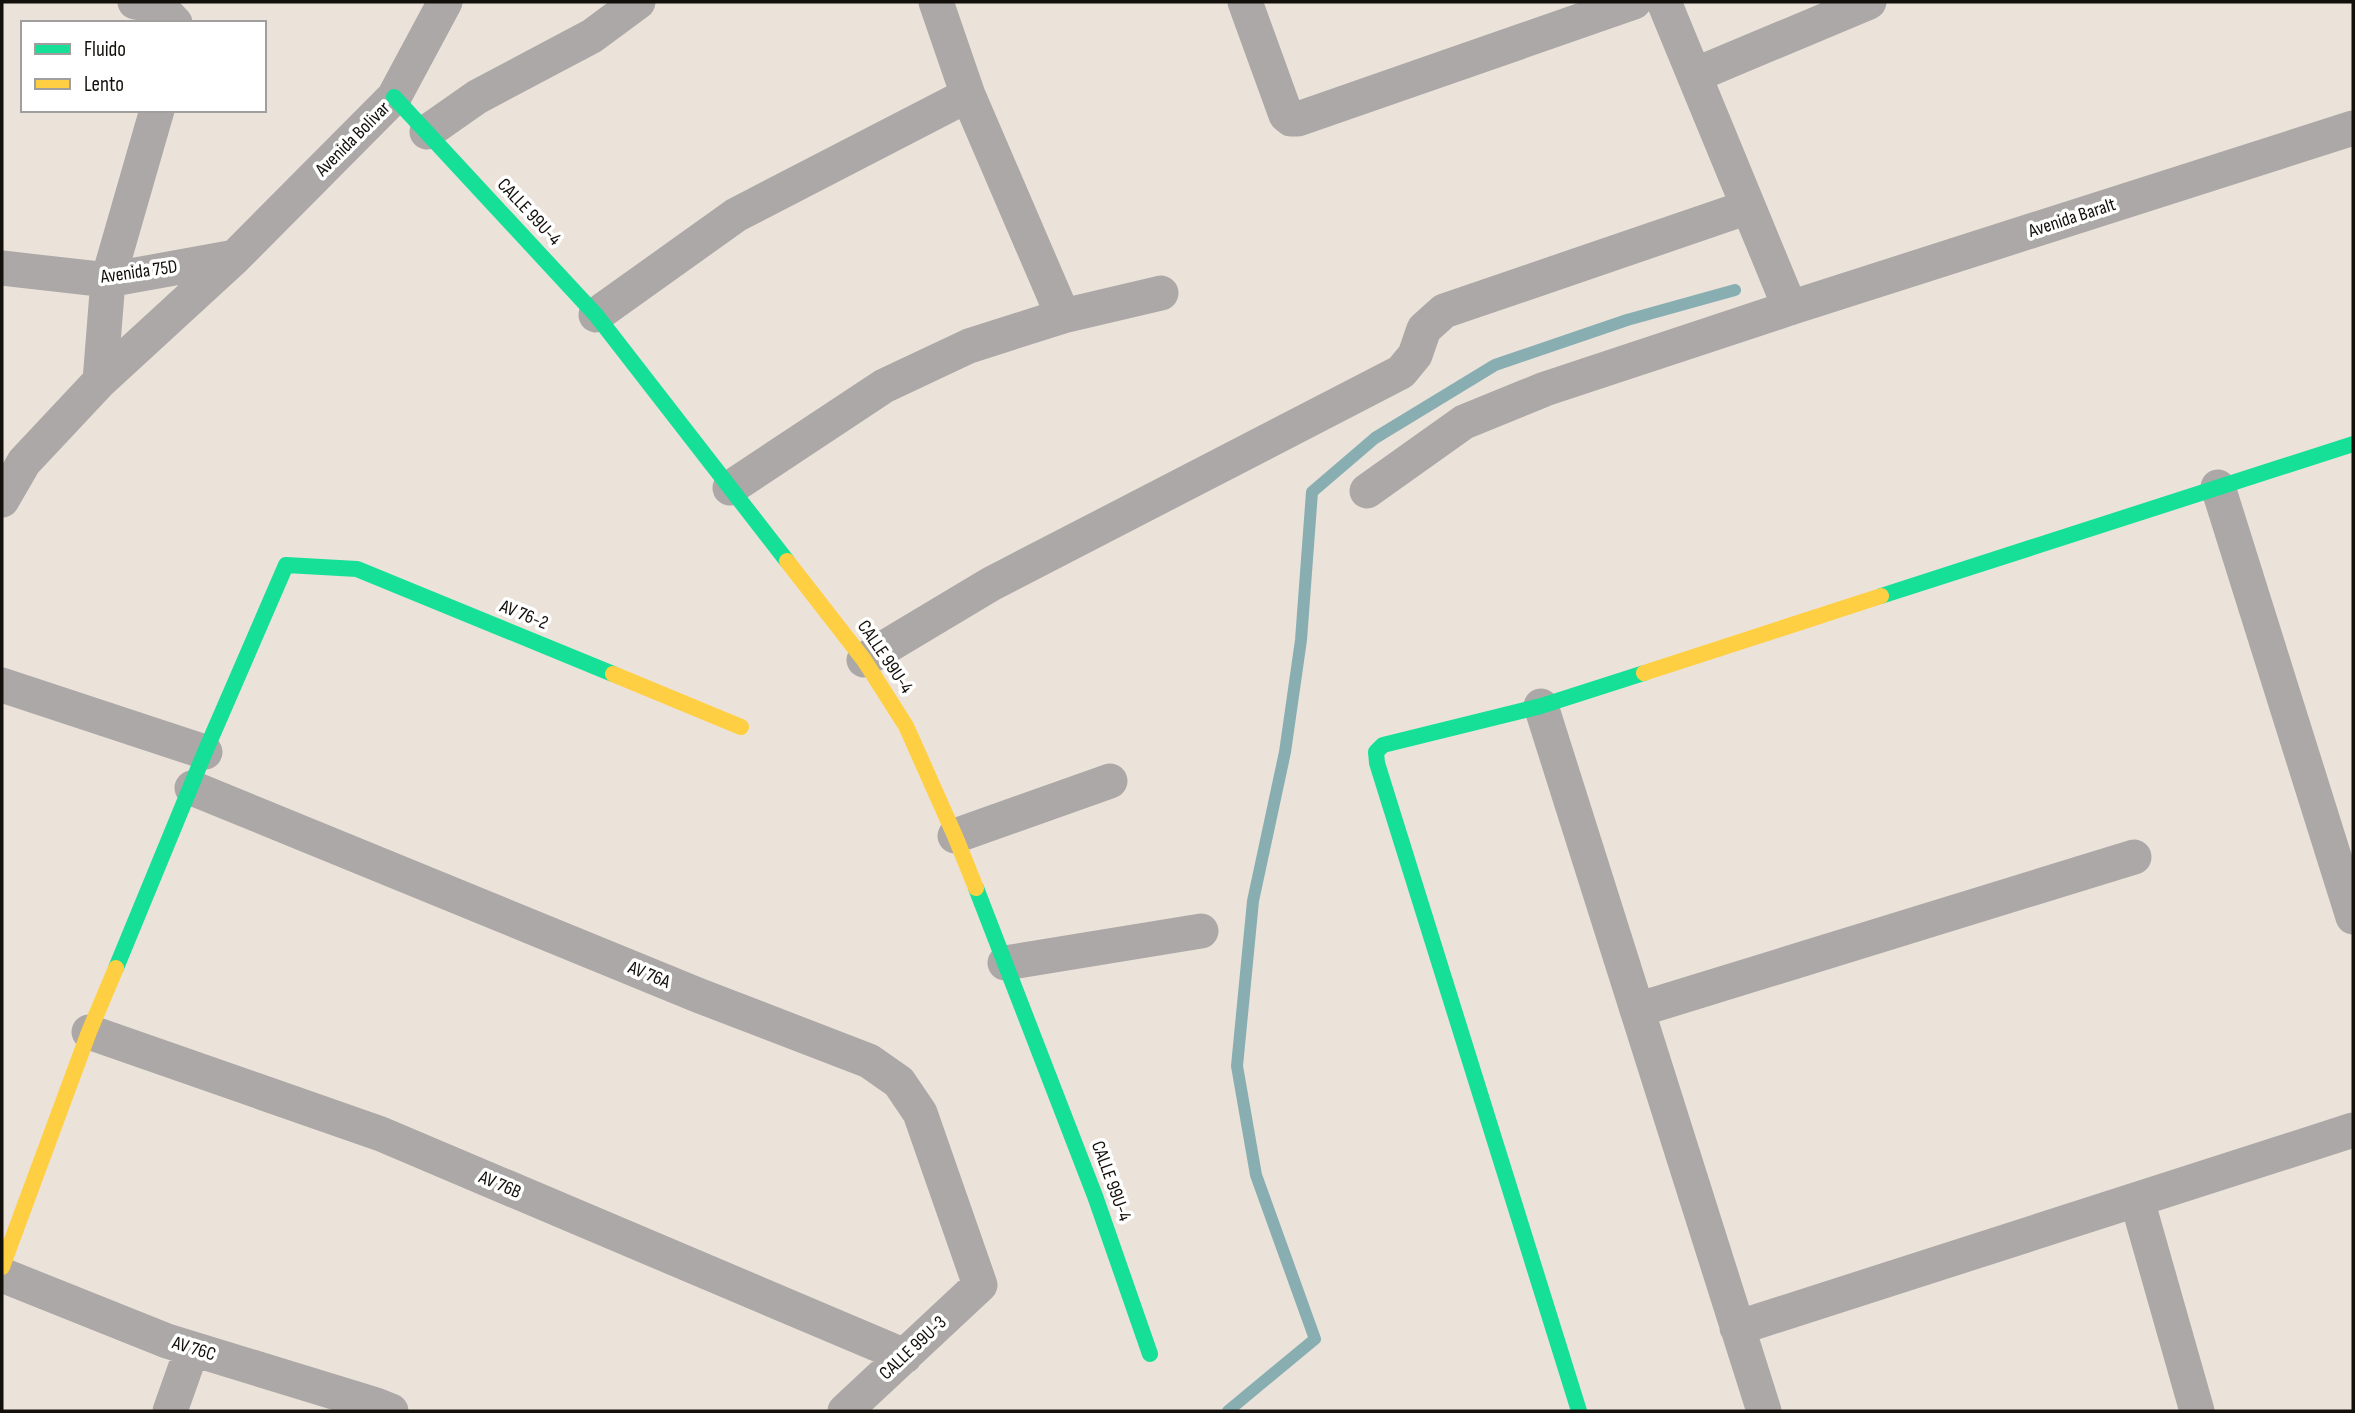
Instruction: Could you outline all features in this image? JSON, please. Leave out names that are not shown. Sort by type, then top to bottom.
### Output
[{"type":"street","points":[[135,2],[159,6],[173,21]]},
{"type":"street","name":"Avenida Bolivar","points":[[2,500],[24,462],[100,380],[235,257],[394,97],[445,2]]},
{"type":"street","points":[[427,132],[477,97],[592,36],[638,2]]},
{"type":"street","points":[[936,2],[968,95],[1063,316]]},
{"type":"street","points":[[1245,2],[1286,115],[1291,119],[1298,119],[1634,2]]},
{"type":"street","points":[[1664,2],[1790,308]]},
{"type":"street","points":[[1695,75],[1869,2]]},
{"type":"street","points":[[596,316],[736,215],[968,95]]},
{"type":"street","name":"CALLE 99U-4","points":[[394,97],[596,316],[864,660],[906,726],[955,836],[1095,1196],[1150,1354]]},
{"type":"street","points":[[100,380],[108,280],[156,112]]},
{"type":"street","name":"Avenida Baralt","points":[[1367,491],[1464,422],[1545,389],[2353,128]]},
{"type":"street","points":[[864,660],[991,584],[1401,372],[1415,355],[1424,329],[1444,311],[1748,207]]},
{"type":"street","name":"Avenida 75D","points":[[2,268],[108,280],[235,257]]},
{"type":"street","points":[[730,488],[884,386],[969,346],[1063,316],[1161,293]]},
{"type":"street","points":[[1579,1411],[1377,764],[1376,752],[1383,745],[1541,705],[2353,444]]},
{"type":"street","points":[[2218,487],[2353,917]]},
{"type":"street","name":"AV 76-2","points":[[205,752],[286,565],[357,569],[741,727]]},
{"type":"street","points":[[2,685],[205,752],[89,1032],[2,1267]]},
{"type":"street","points":[[1541,705],[1764,1411]]},
{"type":"street","points":[[955,836],[1110,781]]},
{"type":"street","name":"AV 76A","points":[[192,788],[700,996],[869,1061],[899,1082],[920,1113],[980,1285]]},
{"type":"street","points":[[1637,1010],[2134,857]]},
{"type":"street","points":[[1004,963],[1201,931]]},
{"type":"street","name":"AV 76B","points":[[89,1032],[381,1134],[905,1356]]},
{"type":"street","points":[[1737,1328],[2353,1130]]},
{"type":"street","points":[[2137,1200],[2197,1411]]},
{"type":"street","name":"AV 76C","points":[[2,1275],[192,1349],[391,1411]]},
{"type":"street","name":"CALLE 99U-3","points":[[845,1411],[980,1285]]},
{"type":"street","points":[[170,1411],[192,1349]]},
{"type":"waterway","points":[[1228,1411],[1315,1339],[1256,1175],[1237,1066],[1253,901],[1285,752],[1301,640],[1312,492],[1375,438],[1495,365],[1627,320],[1735,290]]},
{"type":"traffic: fast","points":[[394,97],[596,315],[787,561]]},
{"type":"traffic: fast","points":[[1881,596],[2353,444]]},
{"type":"traffic: fast","points":[[116,968],[286,565],[357,569],[613,674]]},
{"type":"traffic: fast","points":[[1579,1411],[1377,763],[1376,752],[1383,745],[1541,706],[1644,673]]},
{"type":"traffic: fast","points":[[976,888],[1095,1196],[1150,1354]]},
{"type":"traffic: slow","points":[[787,561],[864,660],[906,726],[976,888]]},
{"type":"traffic: slow","points":[[1644,673],[1881,596]]},
{"type":"traffic: slow","points":[[613,674],[741,727]]},
{"type":"traffic: slow","points":[[2,1267],[89,1032],[116,968]]}]
